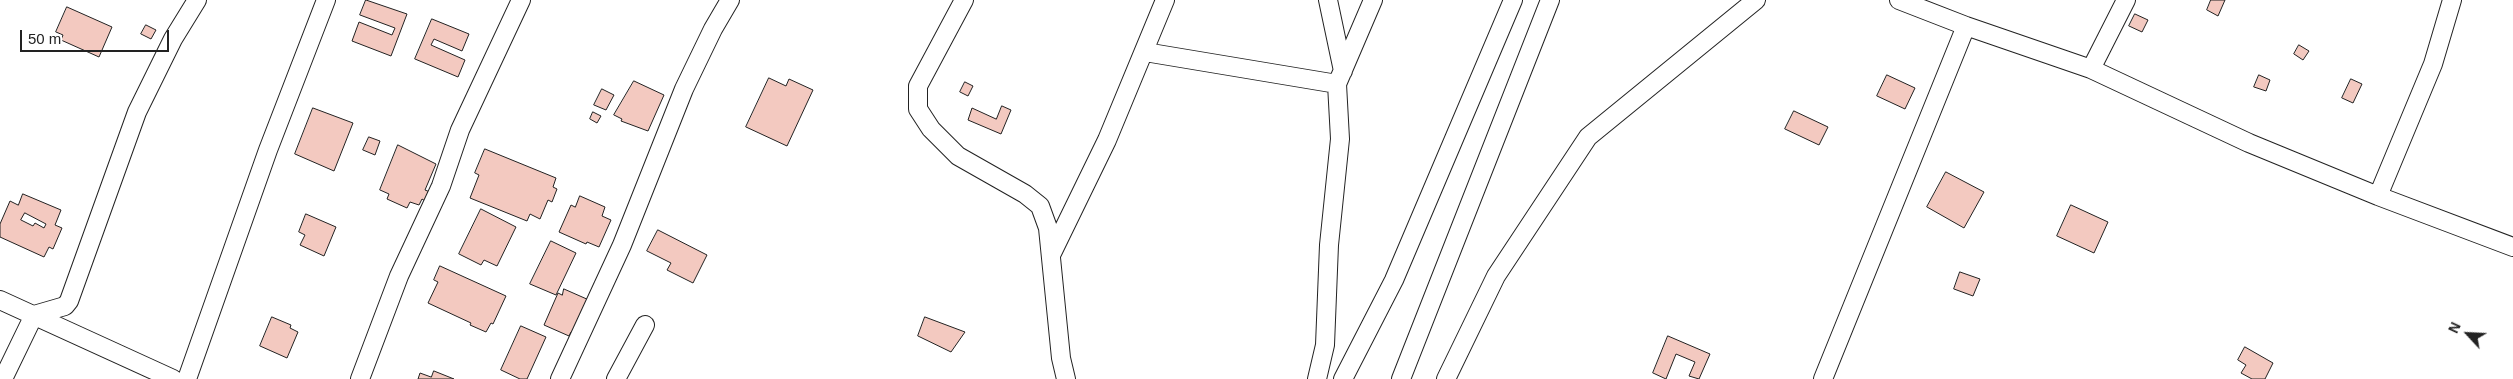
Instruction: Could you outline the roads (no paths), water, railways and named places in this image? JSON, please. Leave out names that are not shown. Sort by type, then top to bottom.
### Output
[{"type":"street","points":[[3,379],[34,315],[65,306],[69,301],[137,112],[173,39],[197,0]]},
{"type":"street","points":[[187,379],[268,150],[326,0]]},
{"type":"street","points":[[360,379],[400,276],[441,186],[460,130],[521,0]]},
{"type":"street","points":[[560,379],[622,245],[684,89],[713,29],[730,0]]},
{"type":"street","points":[[964,0],[918,86],[918,109],[931,129],[958,156],[1025,194],[1040,206],[1048,228],[1061,358],[1066,379]]},
{"type":"street","points":[[1050,255],[1107,140],[1165,0]]},
{"type":"street","points":[[1317,379],[1326,345],[1328,245],[1340,139],[1340,78],[1328,0]]},
{"type":"street","points":[[1340,78],[1373,0]]},
{"type":"street","points":[[1343,379],[1394,280],[1514,0]]},
{"type":"street","points":[[1401,379],[1550,0]]},
{"type":"street","points":[[1446,379],[1496,276],[1588,137],[1756,0]]},
{"type":"street","points":[[1899,0],[1966,26],[2091,69],[2249,143],[2378,196],[2513,247]]},
{"type":"street","points":[[2091,69],[2126,0]]},
{"type":"street","points":[[2378,196],[2433,64],[2452,0]]},
{"type":"street","points":[[1823,379],[1966,26]]},
{"type":"street","points":[[1145,52],[1340,78]]},
{"type":"street","points":[[0,300],[173,379]]},
{"type":"street","points":[[616,379],[645,325]]}]
